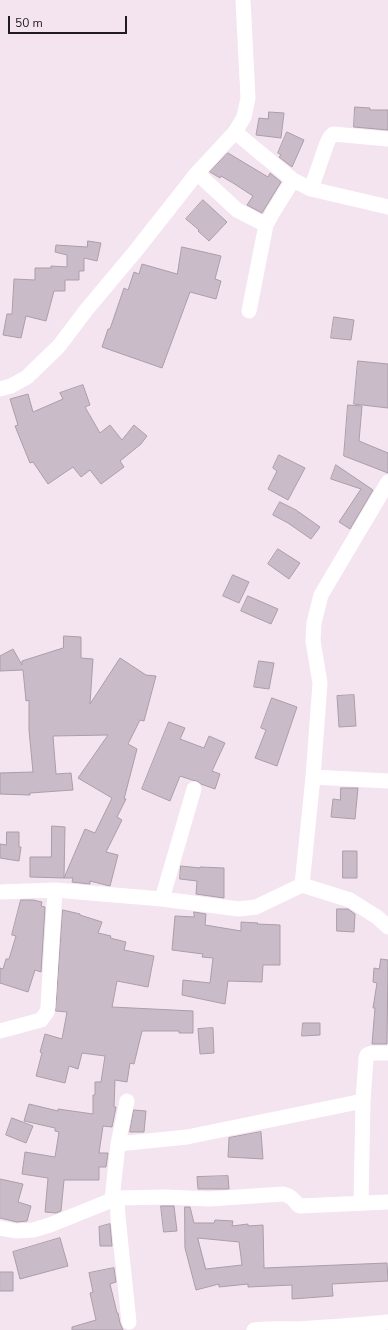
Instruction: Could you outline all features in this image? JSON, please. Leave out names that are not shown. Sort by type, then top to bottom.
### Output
[{"type":"street","points":[[0,389],[11,386],[27,376],[59,346],[197,173],[235,132],[244,117],[248,98],[242,0]]},
{"type":"street","points":[[235,132],[293,180],[311,190],[388,207]]},
{"type":"street","points":[[311,190],[327,143],[333,134],[388,139]]},
{"type":"street","points":[[197,173],[236,210],[266,225]]},
{"type":"street","points":[[249,312],[266,225],[272,212],[293,180]]},
{"type":"street","points":[[302,885],[314,777],[320,683],[313,641],[314,623],[321,594],[388,482]]},
{"type":"street","points":[[314,777],[388,780]]},
{"type":"street","points":[[162,899],[194,789]]},
{"type":"street","points":[[0,892],[55,890],[162,899],[239,909],[256,907],[302,885],[350,900],[377,917],[388,927]]},
{"type":"street","points":[[0,1031],[41,1020],[47,1012],[51,979],[55,890]]},
{"type":"street","points":[[361,1203],[363,1101],[367,1055],[372,1053],[388,1053]]},
{"type":"street","points":[[127,1101],[118,1144],[114,1199],[118,1217],[129,1322]]},
{"type":"street","points":[[118,1144],[187,1137],[363,1101]]},
{"type":"street","points":[[0,1228],[16,1231],[33,1230],[50,1225],[114,1199],[166,1197],[209,1199],[283,1194],[289,1195],[300,1206],[388,1202]]},
{"type":"street","points":[[254,1330],[263,1328],[288,1330],[344,1328],[388,1322]]},
{"type":"building","points":[[355,107],[370,108],[370,110],[388,110],[388,130],[354,127]]},
{"type":"building","points":[[269,112],[284,113],[281,138],[256,135],[259,118],[268,119]]},
{"type":"building","points":[[287,132],[304,140],[292,167],[279,157],[281,155],[278,153]]},
{"type":"building","points":[[228,153],[268,177],[270,173],[281,182],[262,213],[247,205],[253,196],[221,176],[220,178],[210,172]]},
{"type":"building","points":[[203,200],[227,222],[209,241],[186,219]]},
{"type":"building","points":[[88,241],[101,243],[97,261],[84,258],[84,271],[79,271],[79,280],[65,280],[65,291],[54,291],[46,321],[26,316],[21,338],[3,335],[7,314],[12,314],[14,279],[35,280],[35,268],[51,268],[51,266],[67,267],[67,255],[55,252],[56,245],[87,247]]},
{"type":"building","points":[[182,247],[221,256],[215,279],[221,281],[216,299],[190,292],[162,368],[102,347],[108,329],[110,329],[124,288],[128,290],[134,272],[139,274],[142,264],[177,274]]},
{"type":"building","points":[[334,317],[354,320],[351,340],[331,338]]},
{"type":"building","points":[[358,361],[388,364],[388,408],[354,404]]},
{"type":"building","points":[[83,385],[90,405],[85,407],[100,433],[110,425],[122,440],[134,425],[147,436],[141,444],[120,461],[124,467],[101,484],[90,470],[81,477],[73,467],[48,484],[33,462],[30,463],[15,426],[18,425],[10,399],[28,394],[33,412],[63,399],[60,393]]},
{"type":"building","points":[[348,405],[362,406],[359,441],[388,453],[388,473],[344,456]]},
{"type":"building","points":[[279,455],[305,468],[288,500],[268,489],[277,471],[273,468]]},
{"type":"building","points":[[336,465],[373,490],[350,529],[339,522],[361,489],[331,479]]},
{"type":"building","points":[[280,502],[296,510],[320,527],[311,539],[288,523],[273,515]]},
{"type":"building","points":[[278,549],[300,563],[289,579],[268,564]]},
{"type":"building","points":[[233,575],[249,582],[239,603],[223,596]]},
{"type":"building","points":[[248,596],[278,609],[271,624],[241,611]]},
{"type":"building","points":[[64,636],[81,637],[81,658],[93,659],[90,704],[120,658],[146,675],[156,676],[144,721],[140,720],[128,744],[137,749],[124,799],[126,799],[117,817],[122,820],[106,852],[118,855],[110,886],[90,881],[90,884],[72,882],[73,878],[64,878],[85,829],[95,833],[112,798],[78,778],[108,735],[53,736],[56,774],[71,773],[73,790],[30,793],[30,795],[0,794],[0,773],[33,772],[29,730],[29,700],[26,701],[23,670],[0,671],[0,656],[13,649],[22,665],[22,661],[63,648]]},
{"type":"building","points":[[259,661],[274,663],[269,689],[254,687]]},
{"type":"building","points":[[354,695],[356,726],[339,727],[337,696]]},
{"type":"building","points":[[272,698],[297,707],[277,766],[255,758],[266,730],[261,728]]},
{"type":"building","points":[[169,722],[185,728],[180,739],[204,748],[209,736],[225,743],[212,771],[220,774],[215,789],[197,781],[180,776],[170,801],[142,789]]},
{"type":"building","points":[[341,788],[358,788],[355,819],[331,817],[333,799],[340,800]]},
{"type":"building","points":[[52,826],[65,827],[64,878],[30,877],[30,857],[51,857]]},
{"type":"building","points":[[7,832],[19,832],[19,847],[21,847],[19,861],[0,858],[0,844],[6,845]]},
{"type":"building","points":[[343,851],[357,851],[357,878],[343,878]]},
{"type":"building","points":[[181,866],[224,868],[224,898],[196,894],[197,881],[180,879]]},
{"type":"building","points":[[21,900],[42,902],[41,906],[45,907],[41,972],[35,970],[28,992],[0,983],[0,968],[3,969],[6,959],[9,959],[16,936],[12,935]]},
{"type":"building","points":[[337,909],[348,909],[355,914],[354,932],[337,931]]},
{"type":"building","points":[[63,910],[102,922],[98,933],[126,942],[124,950],[154,956],[148,987],[117,981],[112,1007],[193,1011],[193,1033],[179,1033],[179,1031],[142,1031],[134,1064],[130,1063],[127,1082],[115,1080],[114,1107],[116,1107],[112,1127],[103,1126],[99,1153],[108,1153],[106,1167],[99,1167],[99,1180],[64,1180],[61,1211],[56,1213],[45,1212],[48,1178],[22,1174],[25,1152],[55,1157],[59,1132],[55,1131],[55,1128],[24,1121],[29,1104],[58,1111],[58,1109],[93,1114],[95,1082],[101,1082],[105,1056],[82,1053],[78,1069],[69,1066],[65,1083],[36,1076],[45,1034],[62,1039],[67,1012],[56,1011]]},
{"type":"building","points":[[194,912],[206,914],[205,925],[241,931],[241,922],[280,925],[280,965],[263,965],[262,982],[228,981],[225,1004],[182,995],[183,980],[210,983],[213,958],[202,957],[203,954],[172,950],[175,916],[194,917]]},
{"type":"building","points":[[381,959],[388,960],[387,1044],[372,1044],[375,1008],[373,1008],[377,983],[373,982],[374,968],[379,969]]},
{"type":"building","points":[[303,1023],[320,1023],[320,1035],[302,1036]]},
{"type":"building","points":[[213,1028],[214,1053],[200,1054],[198,1029]]},
{"type":"building","points":[[134,1110],[146,1111],[144,1132],[130,1132]]},
{"type":"building","points":[[12,1118],[33,1126],[26,1143],[6,1135]]},
{"type":"building","points":[[261,1132],[263,1159],[228,1157],[229,1138]]},
{"type":"building","points":[[228,1176],[229,1189],[198,1189],[197,1177]]},
{"type":"building","points":[[0,1179],[23,1184],[18,1202],[31,1206],[27,1221],[17,1222],[0,1218]]},
{"type":"building","points":[[161,1206],[174,1206],[177,1231],[164,1232]]},
{"type":"building","points":[[185,1207],[190,1207],[194,1223],[214,1223],[215,1220],[233,1221],[232,1226],[248,1224],[248,1226],[263,1225],[264,1268],[387,1263],[388,1281],[332,1284],[333,1296],[292,1299],[292,1285],[248,1287],[248,1284],[219,1287],[219,1284],[196,1290],[185,1248]],"holes":[[[198,1238],[239,1242],[242,1265],[206,1269]]]},
{"type":"building","points":[[110,1224],[112,1246],[100,1246],[99,1227]]},
{"type":"building","points":[[60,1238],[68,1266],[20,1279],[13,1252]]},
{"type":"building","points":[[114,1268],[116,1282],[110,1284],[123,1330],[72,1330],[72,1327],[96,1320],[90,1293],[93,1292],[89,1273]]},
{"type":"building","points":[[0,1272],[13,1272],[13,1291],[0,1291]]}]
